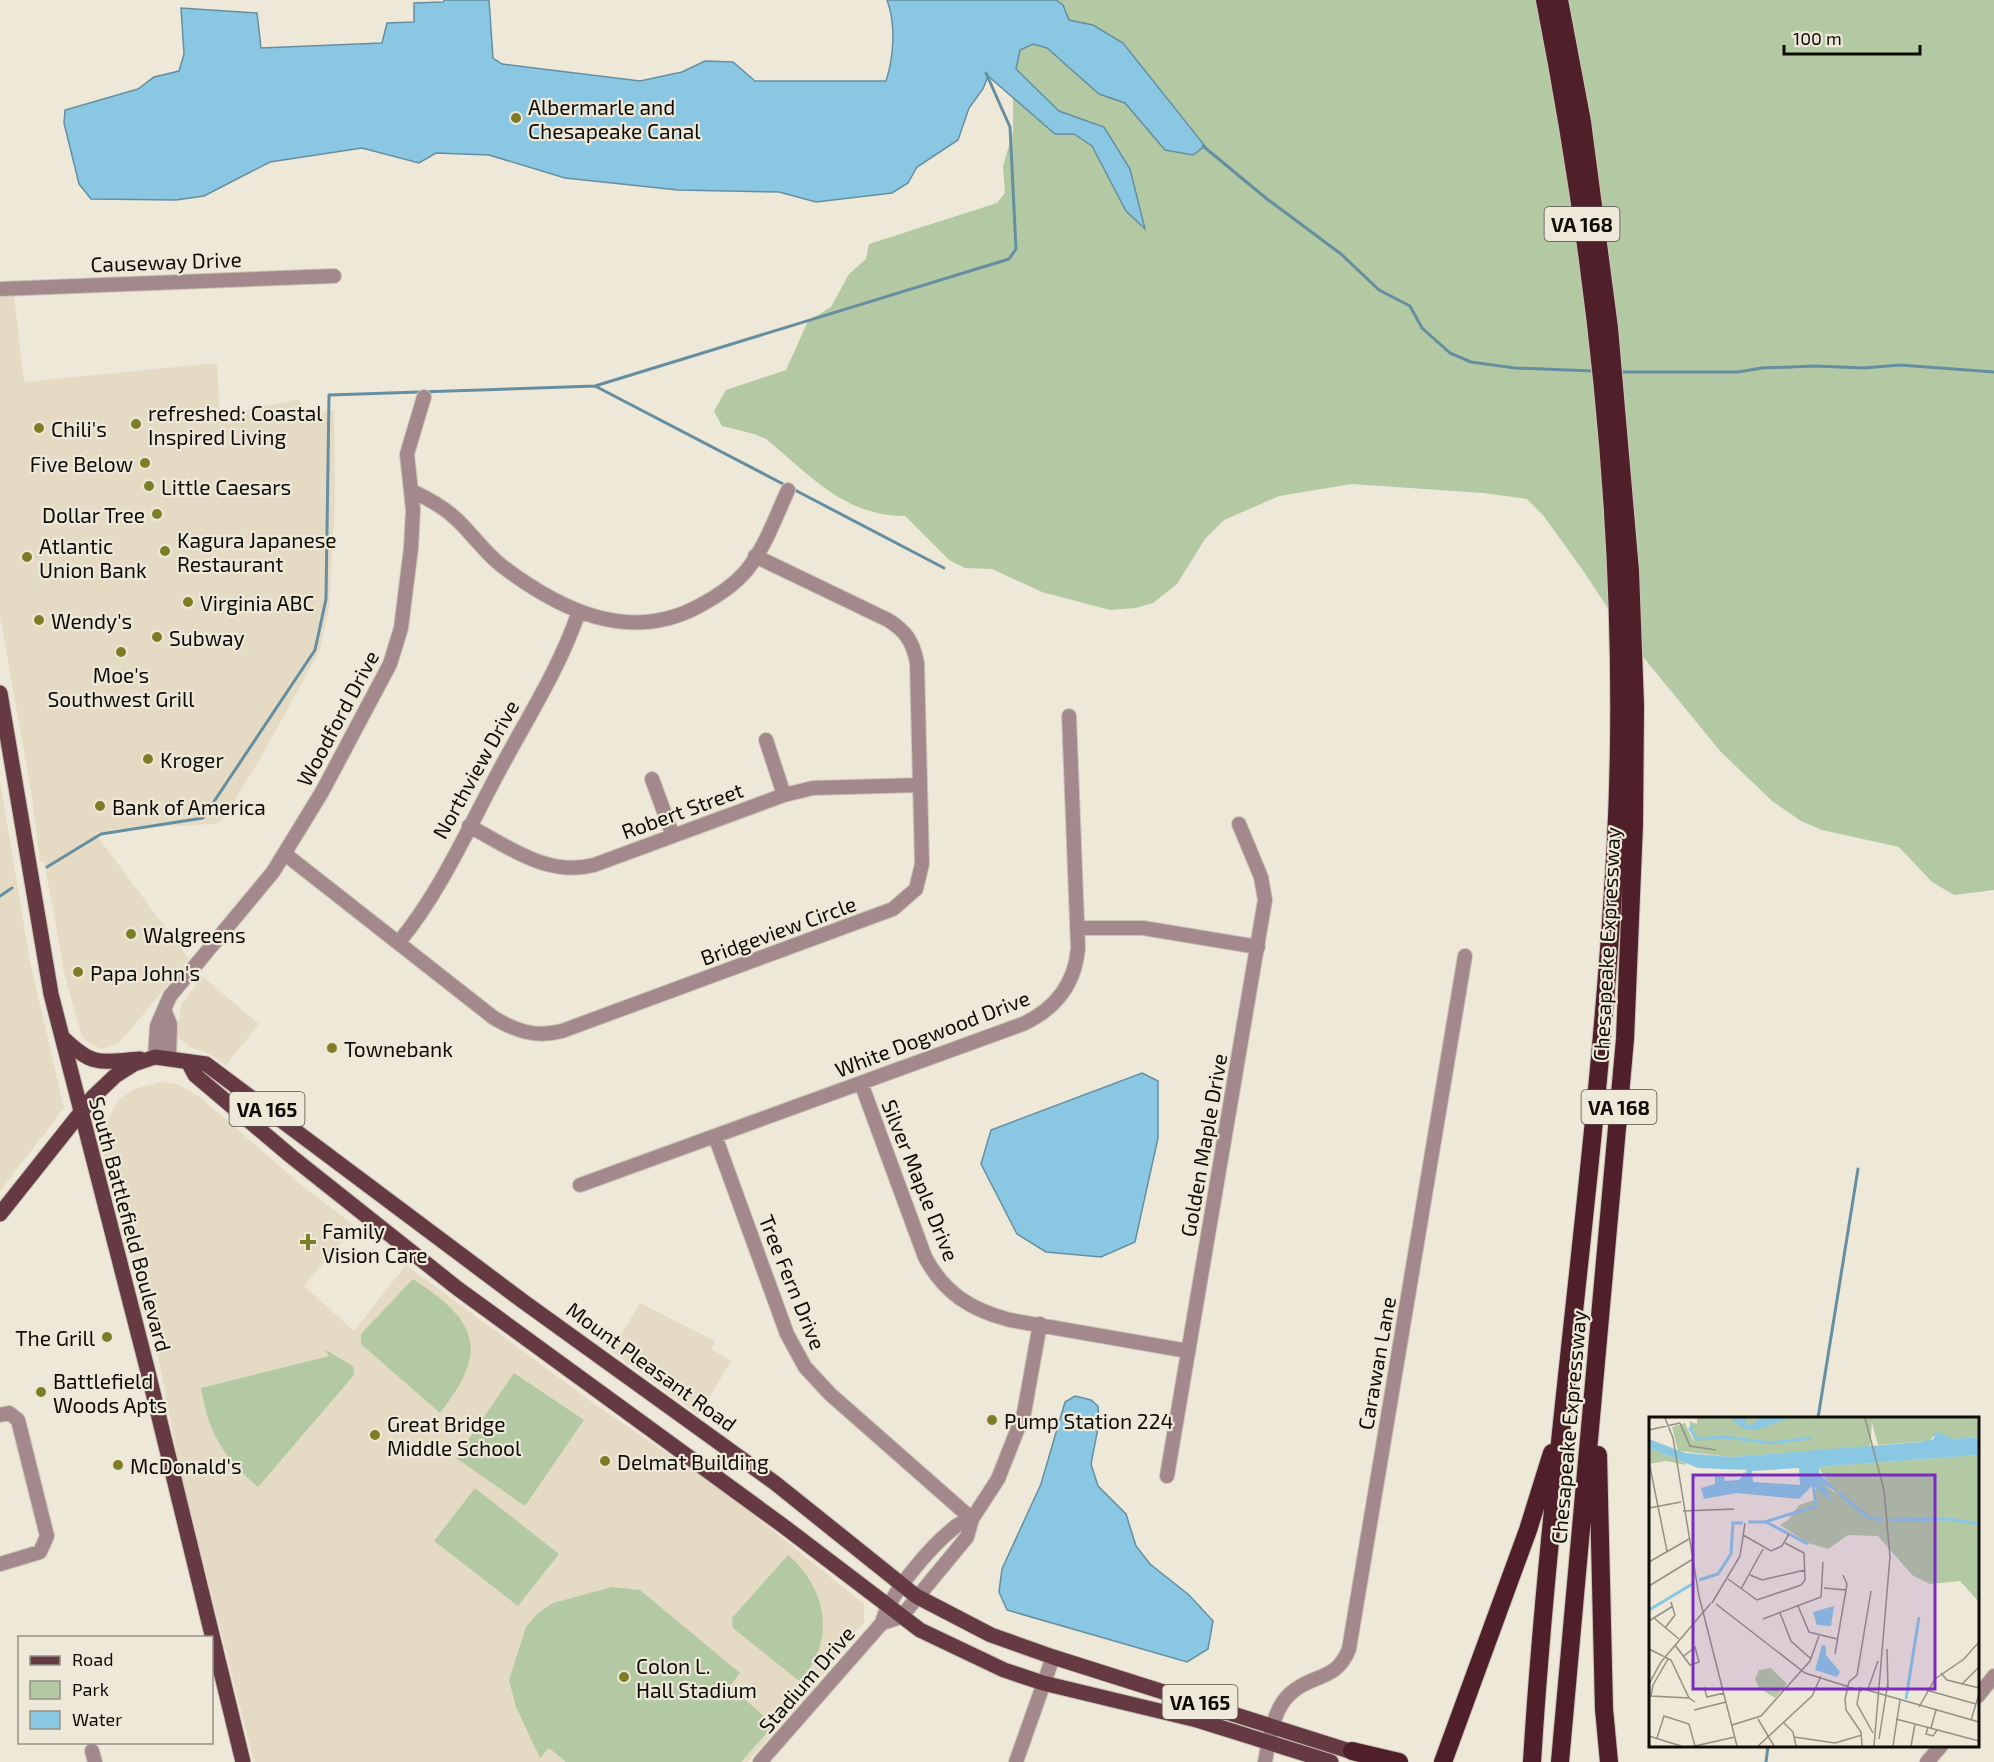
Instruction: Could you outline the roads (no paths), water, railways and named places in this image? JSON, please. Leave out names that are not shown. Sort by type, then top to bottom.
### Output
[{"type":"highway","name":"VA 168","points":[[1545,0],[1570,128],[1615,450]]},
{"type":"highway","name":"VA 168","points":[[1559,0],[1582,122],[1609,328],[1615,450]]},
{"type":"highway","name":"Chesapeake Expressway","points":[[1532,1762],[1601,1035],[1616,839],[1619,675],[1614,529],[1615,450]]},
{"type":"highway","name":"Chesapeake Expressway","points":[[1560,1762],[1625,1039],[1634,836],[1633,630],[1615,450]]},
{"type":"highway","points":[[1443,1762],[1548,1471],[1554,1445],[1563,1365],[1575,1304]]},
{"type":"highway","points":[[1594,1391],[1599,1425],[1603,1762]]},
{"type":"highway","points":[[1604,1709],[1609,1762]]},
{"type":"highway","points":[[1526,1762],[1535,1715]]},
{"type":"highway","points":[[1352,1751],[1399,1762]]},
{"type":"main road","name":"South Battlefield Boulevard","points":[[0,693],[42,951],[61,1036],[147,1368],[212,1636]]},
{"type":"main road","name":"VA 165","points":[[61,1036],[79,1053],[95,1061],[158,1058]]},
{"type":"main road","name":"Mount Pleasant Road","points":[[158,1058],[206,1064],[524,1302],[776,1483],[916,1596],[991,1635],[1053,1658],[1352,1751],[1375,1761]]},
{"type":"main road","points":[[0,1214],[107,1082],[134,1064],[158,1058]]},
{"type":"main road","name":"VA 165","points":[[188,1062],[195,1075],[292,1157],[457,1288],[782,1525],[901,1617],[951,1646],[1004,1670],[1043,1683],[1154,1708],[1331,1762]]},
{"type":"main road","points":[[214,1091],[229,1091],[282,1129],[323,1152]]},
{"type":"main road","name":"South Battlefield Boulevard","points":[[213,1639],[243,1762]]},
{"type":"street","name":"Causeway Drive","points":[[0,289],[334,276]]},
{"type":"street","name":"Woodford Drive","points":[[158,1058],[157,1026],[170,996],[238,916],[285,854],[366,711],[395,651],[411,548],[412,490],[408,443],[424,397]]},
{"type":"street","points":[[412,490],[442,507],[500,565],[538,590],[579,611],[619,622],[656,623],[669,621],[719,594],[744,573],[788,490]]},
{"type":"street","name":"Bridgeview Circle","points":[[285,854],[504,1024],[530,1034],[562,1031],[869,919],[898,905],[913,893],[920,878],[916,663],[908,635],[888,620],[755,556]]},
{"type":"street","name":"Northview Drive","points":[[399,942],[416,921],[469,826],[565,648],[579,611]]},
{"type":"street","name":"White Dogwood Drive","points":[[580,1185],[1042,1015],[1060,997],[1071,980],[1077,957],[1078,928],[1069,716]]},
{"type":"street","points":[[766,740],[784,795]]},
{"type":"street","points":[[652,779],[673,836]]},
{"type":"street","name":"Robert Street","points":[[469,826],[532,860],[563,869],[594,865],[784,795],[813,788],[920,785]]},
{"type":"street","name":"Golden Maple Drive","points":[[1167,1476],[1265,900],[1239,824]]},
{"type":"street","points":[[1078,928],[1143,928],[1258,946]]},
{"type":"street","name":"Carawan Lane","points":[[1265,1762],[1268,1742],[1282,1704],[1292,1692],[1330,1674],[1343,1662],[1349,1649],[1466,956]]},
{"type":"street","name":"Silver Maple Drive","points":[[861,1083],[919,1243],[934,1274],[953,1295],[986,1314],[1188,1351]]},
{"type":"street","name":"Tree Fern Drive","points":[[715,1136],[787,1334],[805,1366],[830,1394],[972,1519]]},
{"type":"street","name":"Stadium Drive","points":[[882,1623],[901,1617],[967,1537],[972,1519],[998,1479],[1017,1437],[1040,1324]]},
{"type":"street","points":[[0,1415],[9,1413],[18,1420],[47,1536],[40,1552],[0,1564]]},
{"type":"street","name":"Stadium Drive","points":[[760,1762],[882,1623],[886,1607],[956,1526],[972,1519]]},
{"type":"street","points":[[1016,1762],[1053,1658]]},
{"type":"street","points":[[1979,1694],[1994,1676]]},
{"type":"street","points":[[1927,1762],[1940,1747]]},
{"type":"water","name":"Albermarle and Chesapeake Canal","points":[[489,0],[493,58],[502,64],[640,81],[682,72],[705,61],[733,62],[755,81],[886,81],[893,40],[892,19],[887,0],[1056,0],[1063,5],[1069,20],[1093,25],[1123,43],[1205,146],[1193,155],[1165,150],[1125,103],[1099,94],[1047,48],[1033,44],[1020,50],[1016,69],[1059,111],[1104,127],[1130,169],[1145,229],[1126,211],[1092,146],[1074,134],[1055,134],[988,76],[983,89],[969,108],[958,140],[917,167],[908,183],[892,193],[816,202],[779,192],[678,190],[565,178],[489,155],[436,153],[419,163],[362,148],[270,162],[204,196],[176,200],[91,199],[79,184],[64,123],[65,110],[138,89],[154,77],[179,71],[184,54],[181,8],[257,13],[261,48],[382,43],[387,23],[414,22],[414,3]]},
{"type":"water","points":[[1142,1073],[1158,1081],[1158,1138],[1135,1242],[1101,1257],[1046,1252],[1017,1234],[981,1164],[991,1130]]},
{"type":"water","points":[[1075,1396],[1091,1400],[1098,1406],[1099,1423],[1091,1464],[1098,1486],[1126,1514],[1136,1546],[1150,1564],[1189,1595],[1213,1621],[1208,1649],[1187,1662],[1007,1610],[999,1592],[1002,1569],[1041,1484],[1065,1402]]},
{"type":"waterway","points":[[47,867],[101,834],[203,818],[315,650],[326,599],[329,395],[595,386],[1009,259],[1016,249],[1010,127],[986,73]]},
{"type":"waterway","points":[[1203,146],[1267,199],[1341,254],[1379,290],[1410,306],[1422,328],[1450,353],[1471,362],[1515,368],[1593,371]]},
{"type":"waterway","points":[[1618,372],[1738,372],[1762,368],[1815,366],[1864,368],[1900,365],[1994,372]]},
{"type":"waterway","points":[[595,386],[785,485]]},
{"type":"waterway","points":[[791,488],[944,568]]},
{"type":"waterway","points":[[0,896],[12,888]]},
{"type":"waterway","points":[[1818,1417],[1858,1169]]},
{"type":"waterway","points":[[1766,1762],[1768,1747]]},
{"type":"place","name":"Albermarle and Chesapeake Canal","points":[[516,118]]},
{"type":"place","name":"refreshed: Coastal Inspired Living","points":[[136,424]]},
{"type":"place","name":"Chili's","points":[[39,428]]},
{"type":"place","name":"Five Below","points":[[145,463]]},
{"type":"place","name":"Little Caesars","points":[[149,486]]},
{"type":"place","name":"Dollar Tree","points":[[157,514]]},
{"type":"place","name":"Kagura Japanese Restaurant","points":[[165,551]]},
{"type":"place","name":"Atlantic Union Bank","points":[[27,557]]},
{"type":"place","name":"Virginia ABC","points":[[188,602]]},
{"type":"place","name":"Wendy's","points":[[39,620]]},
{"type":"place","name":"Subway","points":[[157,637]]},
{"type":"place","name":"Moe's Southwest Grill","points":[[121,652]]},
{"type":"place","name":"Kroger","points":[[148,759]]},
{"type":"place","name":"Bank of America","points":[[100,806]]},
{"type":"place","name":"Walgreens","points":[[131,934]]},
{"type":"place","name":"Papa John's","points":[[78,972]]},
{"type":"place","name":"Townebank","points":[[332,1048]]},
{"type":"place","name":"Family Vision Care","points":[[308,1242]]},
{"type":"place","name":"The Grill","points":[[107,1337]]},
{"type":"place","name":"Battlefield Woods Apts","points":[[41,1392]]},
{"type":"place","name":"Pump Station 224","points":[[992,1420]]},
{"type":"place","name":"Great Bridge Middle School","points":[[375,1435]]},
{"type":"place","name":"Delmat Building","points":[[605,1461]]},
{"type":"place","name":"McDonald's","points":[[118,1465]]},
{"type":"place","name":"Colon L. Hall Stadium","points":[[624,1677]]}]
